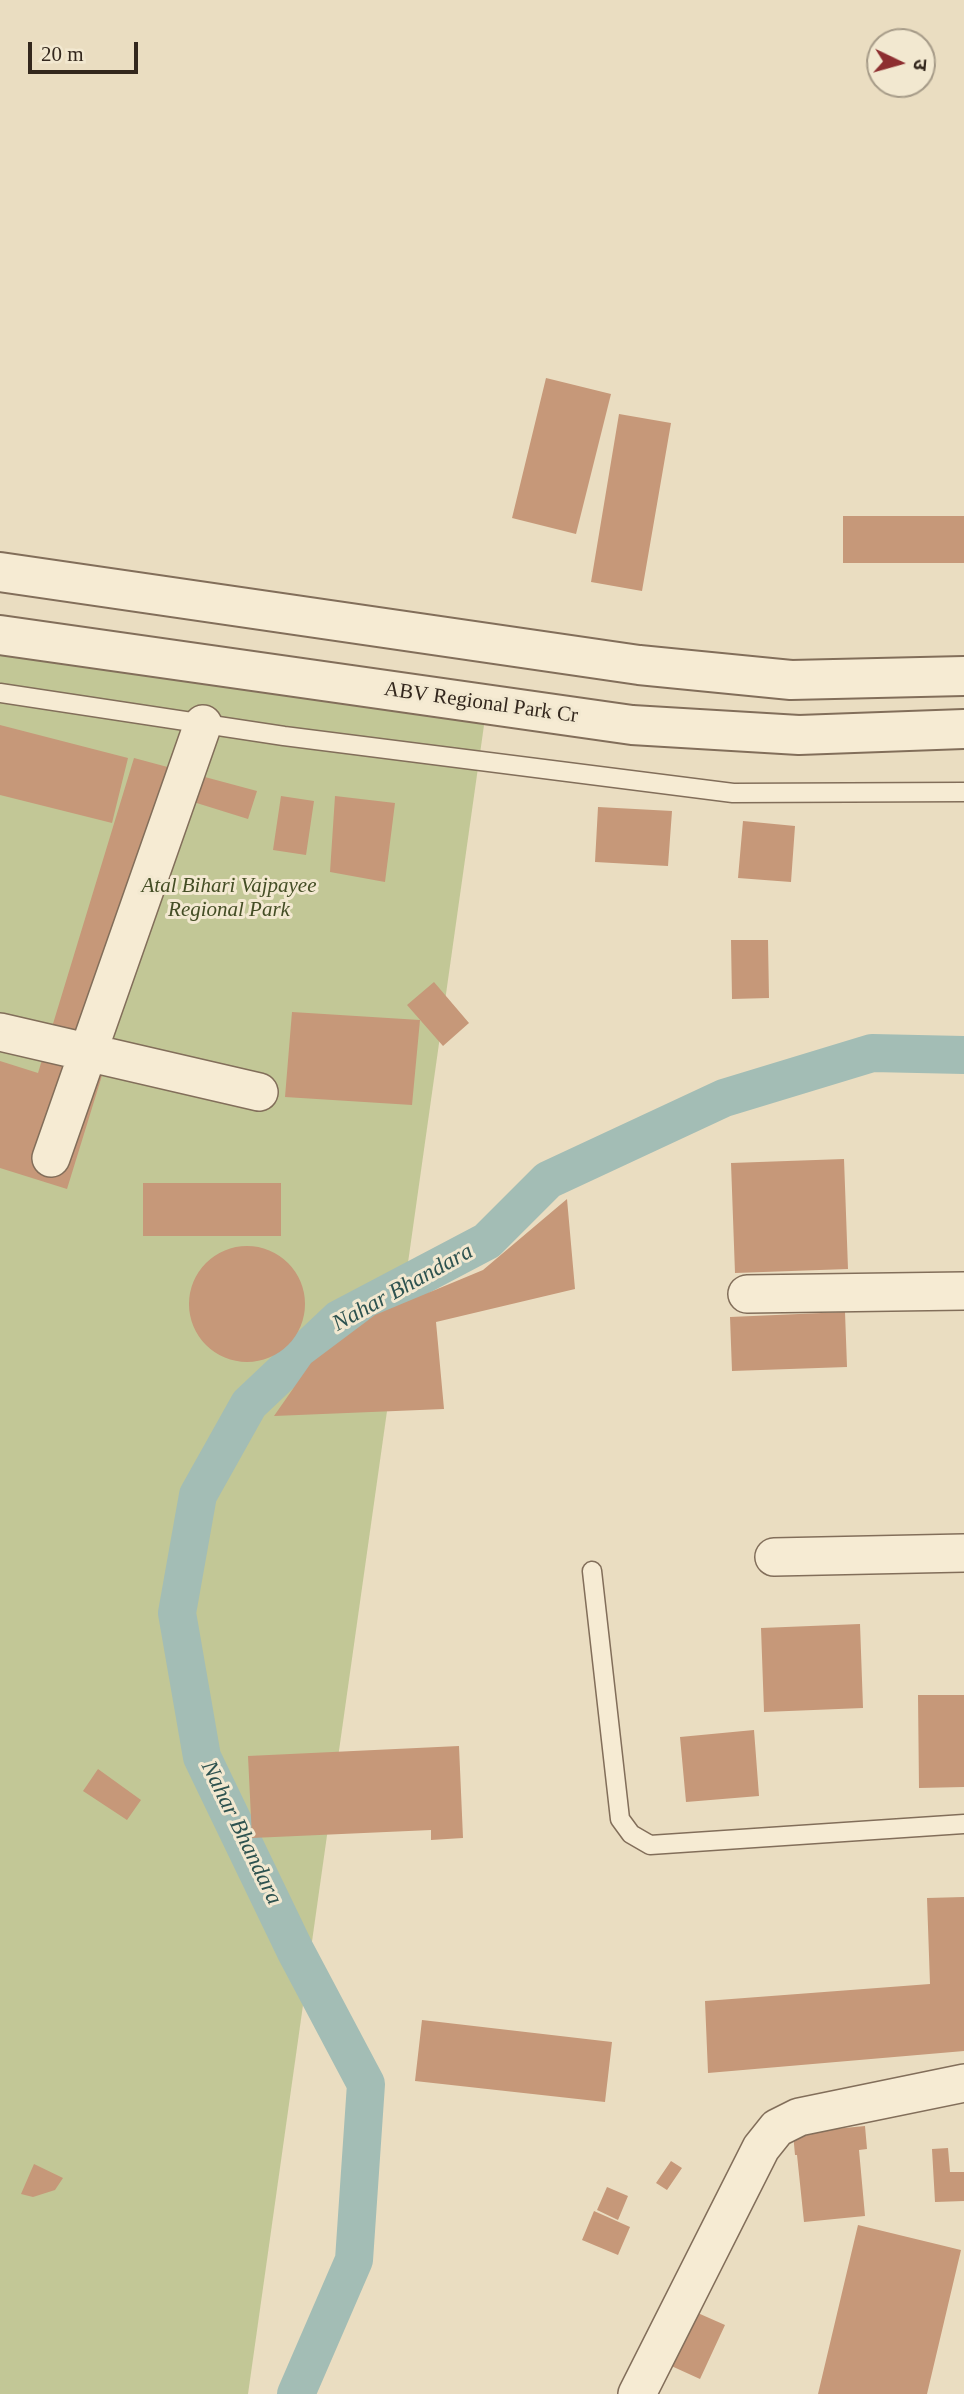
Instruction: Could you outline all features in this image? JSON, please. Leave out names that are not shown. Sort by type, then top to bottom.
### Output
[{"type":"street","points":[[0,572],[639,664],[791,680],[964,676]]},
{"type":"street","name":"ABV Regional Park Cr","points":[[0,635],[632,725],[799,735],[964,729]]},
{"type":"street","points":[[51,1158],[202,724]]},
{"type":"street","points":[[0,1032],[259,1092]]},
{"type":"street","points":[[747,1294],[964,1291]]},
{"type":"street","points":[[774,1557],[964,1553]]},
{"type":"street","points":[[637,2394],[761,2148],[777,2128],[799,2117],[964,2083]]},
{"type":"lane","points":[[0,693],[544,771],[733,793],[964,792]]},
{"type":"lane","points":[[592,1571],[620,1819],[631,1834],[650,1845],[964,1824]]},
{"type":"green space","name":"Atal Bihari Vajpayee Regional Park","points":[[0,633],[487,704],[248,2394],[0,2394]]},
{"type":"building","points":[[546,378],[611,394],[576,534],[512,518]]},
{"type":"building","points":[[619,414],[671,423],[642,591],[591,582]]},
{"type":"building","points":[[843,516],[964,516],[964,563],[843,563]]},
{"type":"building","points":[[0,725],[128,758],[112,823],[0,795]]},
{"type":"building","points":[[134,758],[257,791],[248,819],[187,800],[67,1189],[0,1168],[0,1061],[38,1073]]},
{"type":"building","points":[[281,796],[314,801],[306,855],[273,850]]},
{"type":"building","points":[[335,796],[395,803],[385,882],[330,872]]},
{"type":"building","points":[[598,807],[672,811],[668,866],[595,862]]},
{"type":"building","points":[[743,821],[795,826],[791,882],[738,878]]},
{"type":"building","points":[[731,940],[768,940],[769,998],[732,999]]},
{"type":"building","points":[[434,982],[469,1023],[443,1046],[407,1005]]},
{"type":"building","points":[[292,1012],[420,1020],[412,1105],[285,1097]]},
{"type":"building","points":[[844,1159],[848,1269],[735,1273],[731,1163]]},
{"type":"building","points":[[143,1183],[281,1183],[281,1236],[143,1236]]},
{"type":"building","points":[[567,1199],[575,1289],[436,1322],[444,1409],[274,1416],[311,1363],[375,1315],[483,1270]]},
{"type":"building","points":[[247,1246],[269,1251],[288,1263],[300,1282],[305,1304],[300,1326],[288,1345],[269,1357],[247,1362],[225,1357],[206,1345],[194,1326],[189,1304],[194,1282],[206,1263],[225,1251]]},
{"type":"building","points":[[845,1312],[847,1367],[732,1371],[730,1317]]},
{"type":"building","points":[[860,1624],[863,1708],[764,1712],[761,1628]]},
{"type":"building","points":[[918,1695],[964,1695],[964,1787],[919,1788]]},
{"type":"building","points":[[754,1730],[759,1796],[686,1802],[680,1737]]},
{"type":"building","points":[[459,1746],[463,1838],[431,1840],[431,1830],[252,1838],[248,1756]]},
{"type":"building","points":[[98,1769],[141,1800],[127,1820],[83,1791]]},
{"type":"building","points":[[964,1897],[964,2051],[708,2073],[705,2001],[930,1984],[927,1898]]},
{"type":"building","points":[[422,2020],[612,2042],[605,2102],[415,2081]]},
{"type":"building","points":[[865,2126],[867,2149],[859,2150],[865,2216],[804,2222],[793,2133]]},
{"type":"building","points":[[948,2148],[950,2172],[964,2172],[964,2201],[935,2202],[932,2149]]},
{"type":"building","points":[[671,2161],[682,2168],[667,2190],[656,2183]]},
{"type":"building","points":[[34,2164],[63,2178],[55,2190],[33,2197],[21,2194]]},
{"type":"building","points":[[607,2187],[628,2196],[618,2220],[597,2210]]},
{"type":"building","points":[[594,2211],[630,2227],[618,2255],[582,2240]]},
{"type":"building","points":[[858,2225],[961,2250],[927,2394],[818,2394]]},
{"type":"building","points":[[691,2310],[725,2325],[700,2379],[667,2364]]},
{"type":"waterway","name":"Nahar Bhandara","points":[[296,2394],[354,2260],[366,2084],[295,1950],[202,1757],[177,1613],[198,1495],[249,1404],[339,1319],[487,1241],[548,1180],[724,1098],[872,1053],[964,1055]]}]
